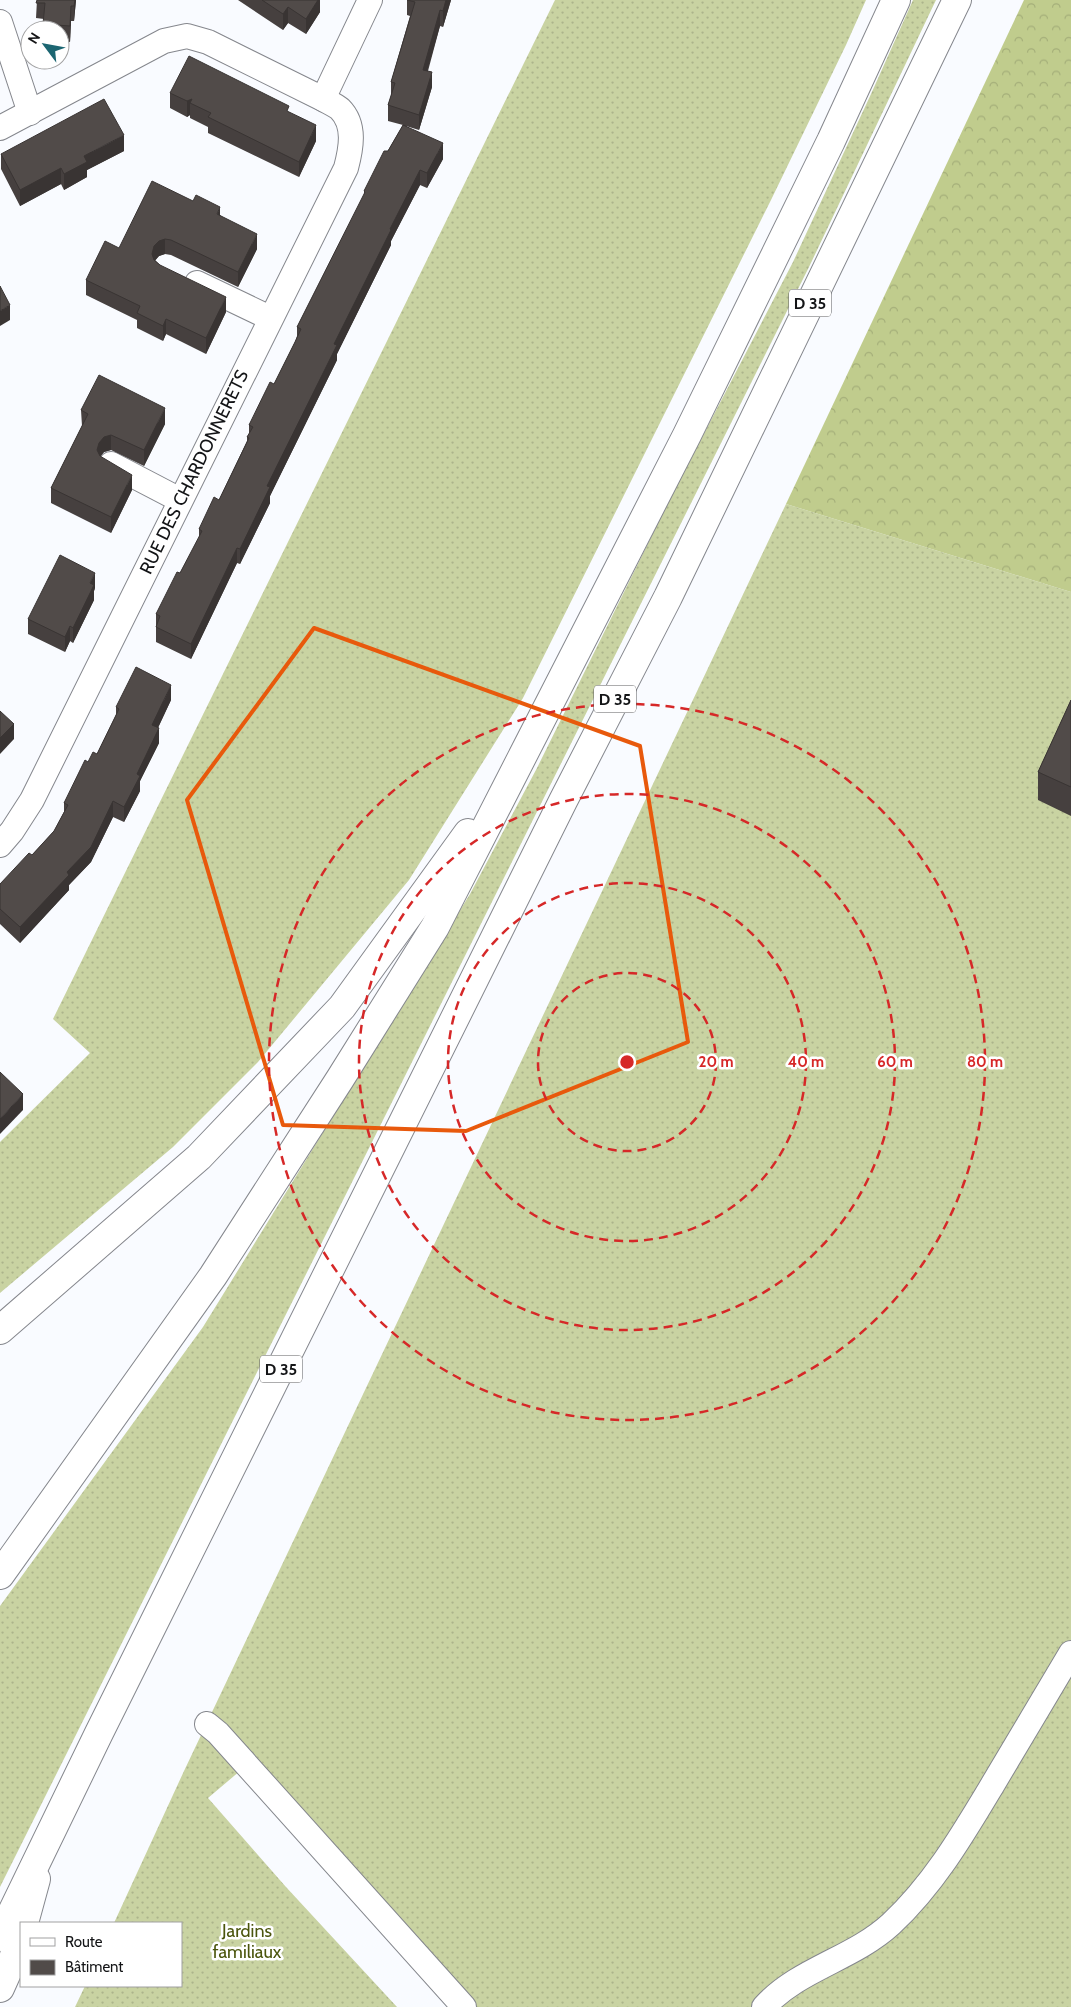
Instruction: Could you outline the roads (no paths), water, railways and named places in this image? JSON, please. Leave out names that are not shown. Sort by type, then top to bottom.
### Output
[{"type":"main road","points":[[0,1575],[213,1276],[435,927],[687,435],[832,141],[896,0]]},
{"type":"main road","name":"D 35","points":[[0,1937],[563,802],[668,597],[957,0]]},
{"type":"main road","points":[[0,1330],[199,1157],[342,1008],[522,759]]},
{"type":"main road","points":[[24,1922],[47,1839]]},
{"type":"main road","points":[[0,1988],[13,1959],[20,1934]]},
{"type":"street","points":[[323,99],[370,0]]},
{"type":"street","points":[[0,22],[30,112]]},
{"type":"street","name":"RUE DES CHARDONNERETS","points":[[0,128],[164,41],[187,36],[208,42],[340,109],[350,126],[352,148],[346,168],[32,800],[4,831]]},
{"type":"street","points":[[174,272],[270,318]]},
{"type":"street","points":[[111,464],[180,500]]},
{"type":"street","points":[[764,2007],[785,1987],[860,1947],[906,1910],[924,1889],[966,1829],[1071,1653]]},
{"type":"street","points":[[207,1724],[464,2007]]},
{"type":"park label","name":"Jardins familiaux","points":[[247,1941]]}]
